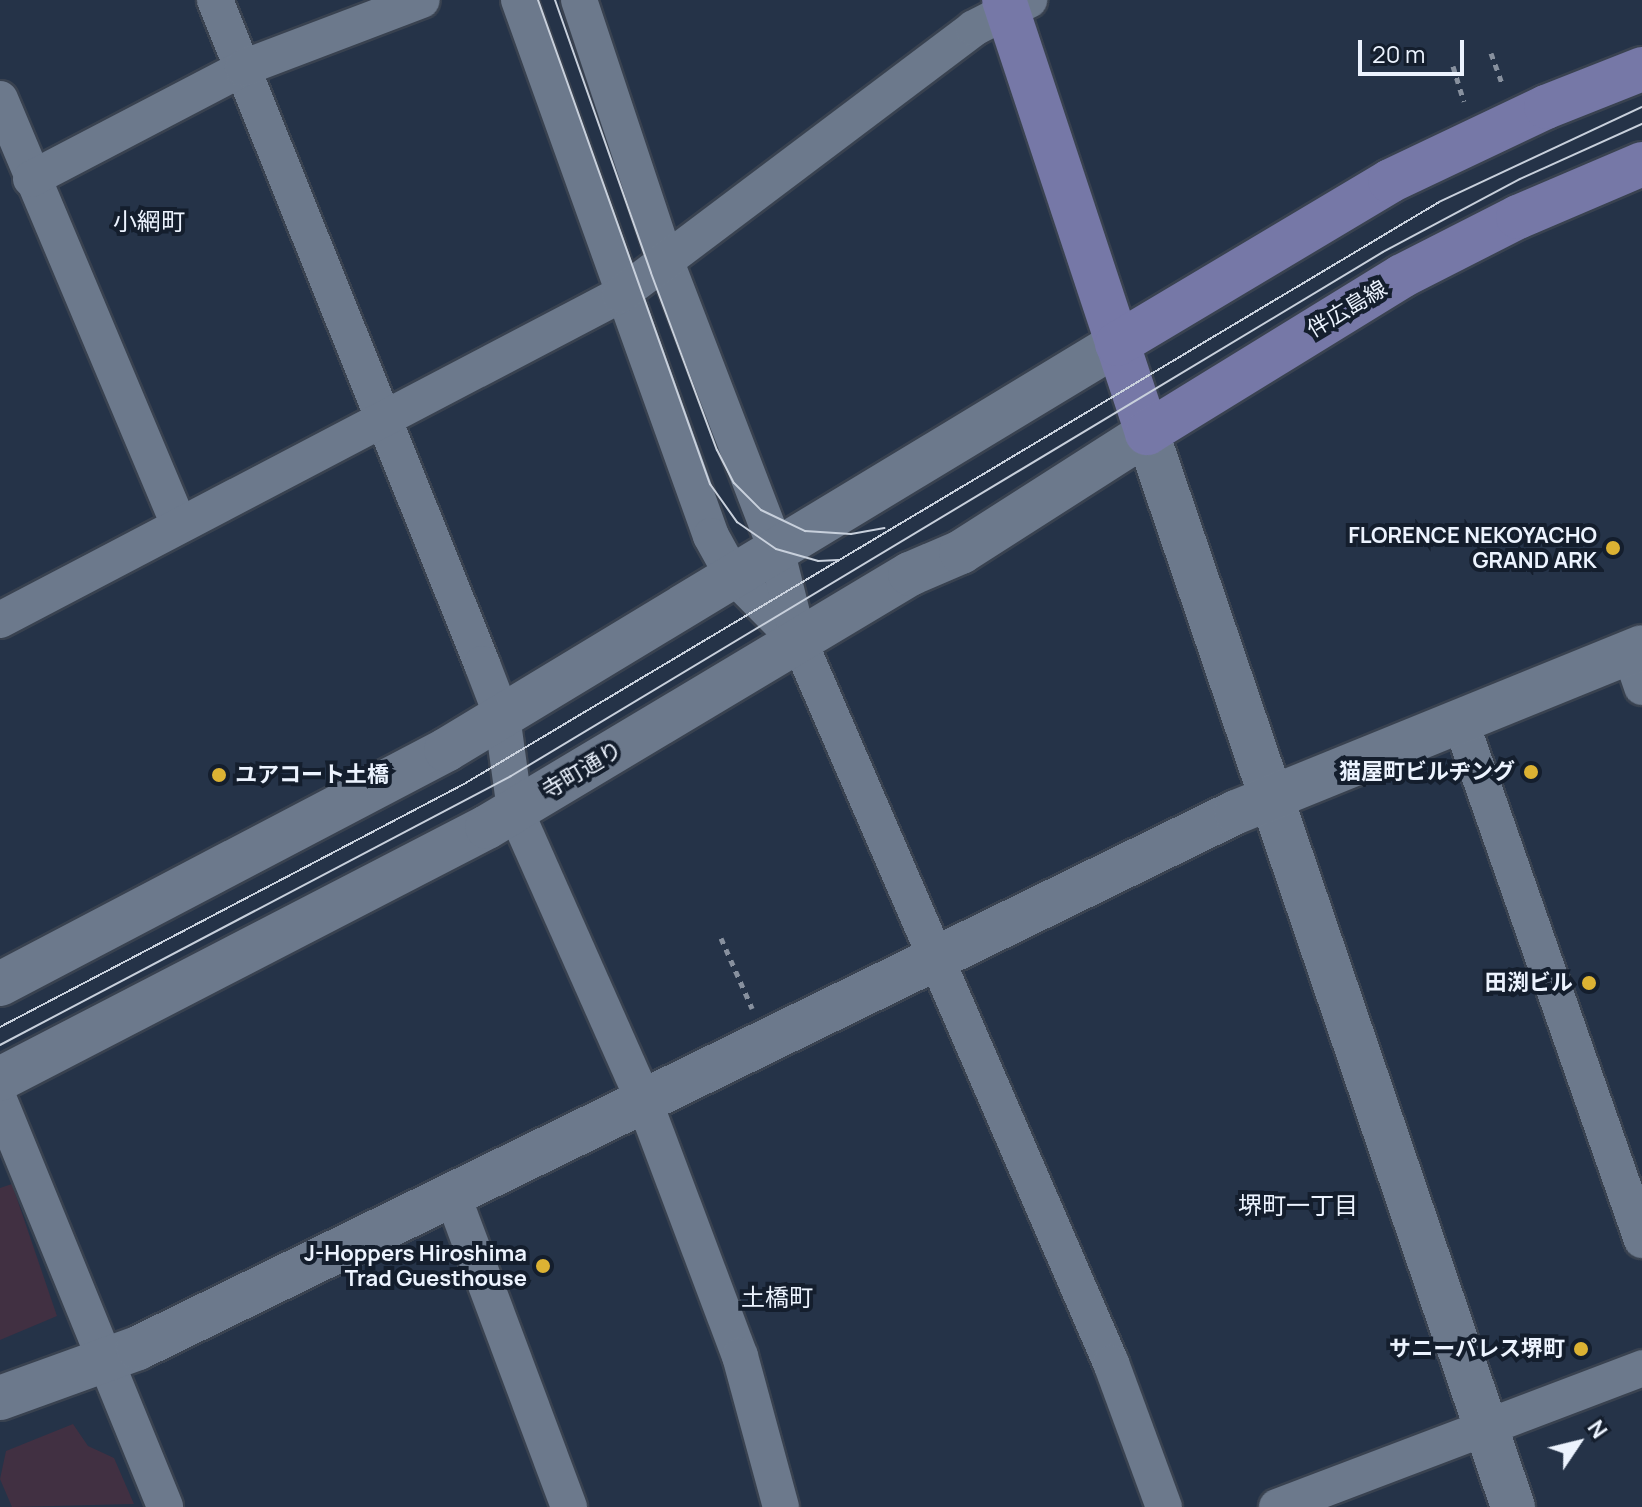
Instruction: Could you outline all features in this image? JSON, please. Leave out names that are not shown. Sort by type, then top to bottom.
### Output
[{"type":"main road","points":[[1013,3],[1147,433]]},
{"type":"main road","points":[[1117,344],[1390,181],[1546,107],[1642,69]]},
{"type":"main road","name":"伴広島線","points":[[1147,433],[1402,276],[1518,217],[1642,164]]},
{"type":"street","points":[[215,0],[502,716],[515,810],[644,1101],[740,1356],[781,1507]]},
{"type":"street","points":[[31,179],[243,68],[422,0]]},
{"type":"street","points":[[519,0],[620,295],[711,536],[732,574],[799,641]]},
{"type":"street","points":[[579,0],[666,262],[776,549],[799,641],[1111,1363],[1164,1507]]},
{"type":"street","points":[[0,620],[178,523],[620,295],[1013,3]]},
{"type":"street","points":[[0,99],[178,523]]},
{"type":"street","points":[[0,984],[502,716],[732,574],[1117,344]]},
{"type":"street","points":[[1147,433],[1513,1507]]},
{"type":"street","name":"寺町通り","points":[[0,1079],[515,810],[910,574],[961,552],[1147,433]]},
{"type":"street","points":[[0,1398],[104,1360],[1272,796],[1460,720],[1638,662]]},
{"type":"street","points":[[1460,720],[1642,1240]]},
{"type":"street","points":[[0,1102],[165,1507]]},
{"type":"street","points":[[452,1194],[569,1507]]},
{"type":"street","points":[[1277,1507],[1642,1368]]},
{"type":"path","points":[[1491,53],[1502,84]]},
{"type":"path","points":[[1453,66],[1464,101]]},
{"type":"path","points":[[721,938],[767,1042]]},
{"type":"shaded area","points":[[0,0],[1642,0],[1642,1507],[0,1507]]},
{"type":"shaded area","points":[[12,1184],[57,1316],[0,1340],[0,1188]]},
{"type":"shaded area","points":[[73,1424],[88,1446],[114,1458],[134,1504],[12,1507],[0,1479],[6,1451]]},
{"type":"tram line","points":[[538,0],[710,484],[737,522],[776,549],[818,561],[838,560]]},
{"type":"tram line","points":[[555,0],[651,273],[717,450],[734,483],[761,510],[805,531],[851,534],[884,528]]},
{"type":"tram line","points":[[0,1027],[464,784],[1439,202],[1642,107]]},
{"type":"tram line","points":[[0,1045],[511,776],[1383,252],[1520,179],[1642,124]]},
{"type":"place","name":"FLORENCE NEKOYACHO GRAND ARK","points":[[1613,548]]},
{"type":"place","name":"猫屋町ビルヂング","points":[[1531,772]]},
{"type":"place","name":"ユアコート土橋","points":[[219,775]]},
{"type":"place","name":"田渕ビル","points":[[1589,983]]},
{"type":"place","name":"J-Hoppers Hiroshima Trad Guesthouse","points":[[543,1266]]},
{"type":"place","name":"サニーパレス堺町","points":[[1581,1349]]},
{"type":"district","name":"小網町","points":[[149,221]]},
{"type":"district","name":"堺町一丁目","points":[[1298,1205]]},
{"type":"district","name":"土橋町","points":[[777,1297]]}]
